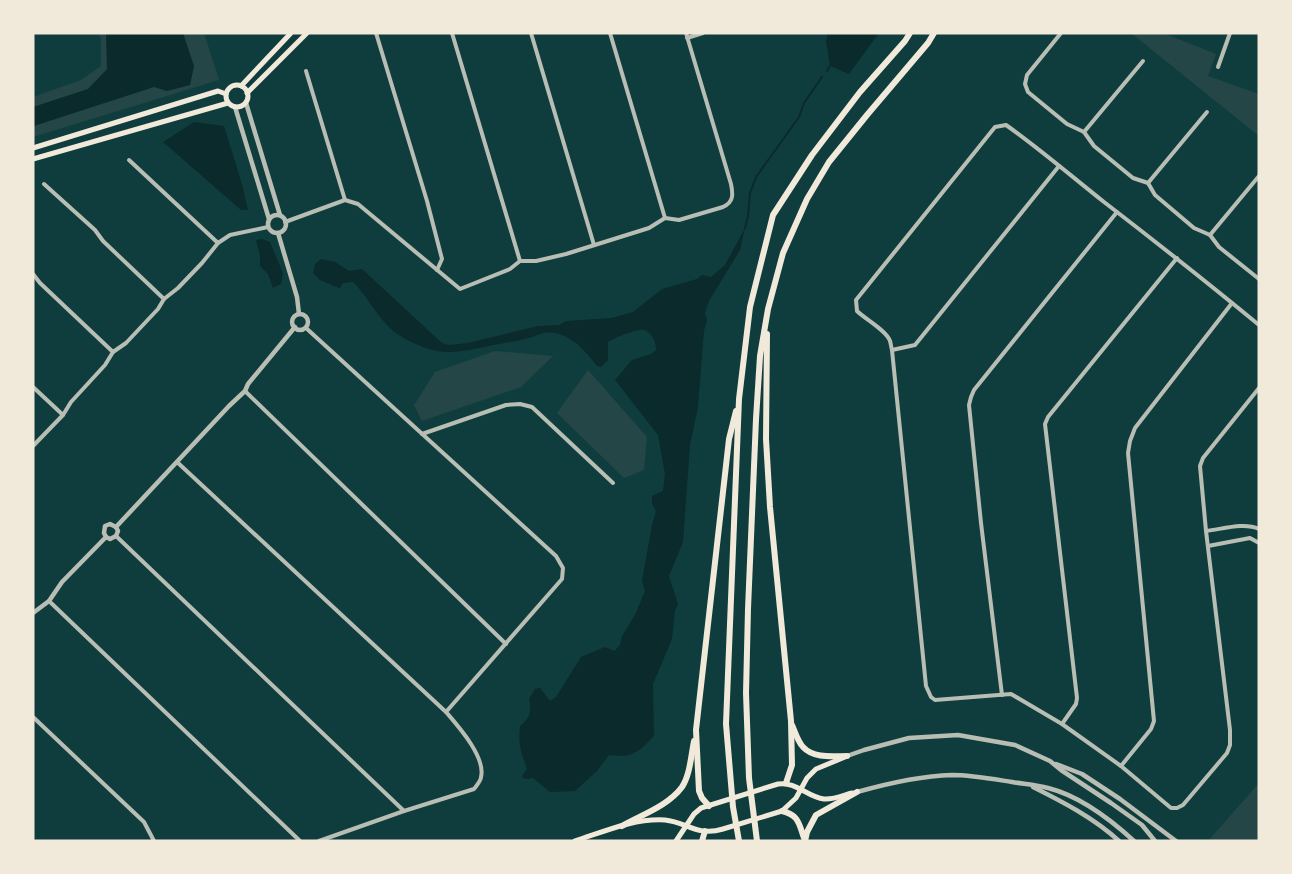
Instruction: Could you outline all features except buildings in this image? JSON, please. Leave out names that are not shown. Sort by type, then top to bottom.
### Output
[{"type":"highway","points":[[739,841],[733,807],[726,724],[740,399],[750,307],[773,215],[812,155],[860,92],[910,33]]},
{"type":"highway","points":[[757,841],[749,768],[746,693],[759,367],[768,309],[783,253],[812,190],[829,162],[934,33]]},
{"type":"highway","points":[[768,309],[766,439],[790,721],[792,765],[786,783]]},
{"type":"highway","points":[[622,826],[671,799],[683,786],[688,771],[696,730],[729,439],[740,399]]},
{"type":"highway","points":[[790,721],[802,747],[810,753],[848,756]]},
{"type":"highway","points":[[696,730],[699,791],[709,806]]},
{"type":"highway","points":[[805,841],[816,815],[857,792]]},
{"type":"highway","points":[[779,812],[794,815],[805,841]]},
{"type":"highway","points":[[702,841],[705,831]]},
{"type":"main road","points":[[241,86],[248,98],[242,106],[235,107],[226,99],[231,86],[241,86],[291,33]]},
{"type":"main road","points":[[247,93],[307,33]]},
{"type":"main road","points":[[33,148],[218,91],[226,94]]},
{"type":"main road","points":[[33,159],[228,103]]},
{"type":"main road","points":[[574,841],[649,820],[675,822],[705,831],[723,830],[779,812],[792,803],[807,778],[816,769],[848,756]]},
{"type":"main road","points":[[676,841],[694,814],[701,808],[770,787],[786,783],[813,796],[827,799],[857,792]]},
{"type":"street","points":[[376,33],[427,201],[442,259],[437,270]]},
{"type":"street","points":[[452,33],[520,261]]},
{"type":"street","points":[[531,33],[594,245]]},
{"type":"street","points":[[610,33],[665,218]]},
{"type":"street","points":[[285,222],[345,200],[358,204],[460,289],[510,269],[520,261],[536,261],[594,245],[649,228],[665,218],[679,220],[723,207],[732,200],[731,184],[686,36],[703,33]]},
{"type":"street","points":[[1061,33],[1027,75],[1025,84],[1028,92],[1067,124],[1084,132],[1094,146],[1134,178],[1148,183],[1155,195],[1194,228],[1210,235],[1219,247],[1259,279]]},
{"type":"street","points":[[1218,67],[1230,33]]},
{"type":"street","points":[[1084,132],[1143,61]]},
{"type":"street","points":[[306,71],[345,200]]},
{"type":"street","points":[[235,107],[269,219],[268,226],[271,231],[278,233],[284,230],[285,222],[280,215],[246,103]]},
{"type":"street","points":[[1148,183],[1207,112]]},
{"type":"street","points":[[1259,325],[1036,146],[1006,125],[994,127],[856,300],[856,311],[890,339],[926,686],[931,697],[935,700],[1011,694],[1062,723],[1121,766],[1171,808],[1183,805],[1227,753],[1230,745],[1200,466],[1203,458],[1259,388]]},
{"type":"street","points":[[129,160],[218,243]]},
{"type":"street","points":[[892,350],[915,345],[1059,166]]},
{"type":"street","points":[[1210,235],[1259,176]]},
{"type":"street","points":[[44,184],[95,230],[103,241],[164,299]]},
{"type":"street","points":[[1002,695],[981,523],[970,397],[1117,212]]},
{"type":"street","points":[[269,219],[274,215],[280,215]]},
{"type":"street","points":[[33,446],[63,415],[71,402],[113,352],[126,343],[158,309],[164,299],[178,288],[218,243],[231,235],[268,226]]},
{"type":"street","points":[[278,233],[299,303],[299,314]]},
{"type":"street","points":[[1062,723],[1076,704],[1077,698],[1045,424],[1048,417],[1177,258]]},
{"type":"street","points":[[33,274],[113,352]]},
{"type":"street","points":[[1121,766],[1151,729],[1154,721],[1128,453],[1130,441],[1136,428],[1232,303]]},
{"type":"street","points":[[294,327],[292,320],[299,314],[308,319],[306,328]]},
{"type":"street","points":[[294,327],[301,330],[306,328]]},
{"type":"street","points":[[116,527],[245,391],[248,384],[294,327]]},
{"type":"street","points":[[306,328],[556,556],[563,568],[562,579],[446,712]]},
{"type":"street","points":[[33,387],[63,415]]},
{"type":"street","points":[[245,391],[506,644]]},
{"type":"street","points":[[422,434],[506,405],[520,404],[532,407],[613,483]]},
{"type":"street","points":[[177,462],[446,712],[473,745],[482,777],[474,789],[319,841]]},
{"type":"street","points":[[110,524],[116,527],[118,531],[116,536],[110,539],[106,537],[105,526],[110,524]]},
{"type":"street","points":[[1206,531],[1242,526],[1259,529]]},
{"type":"street","points":[[116,536],[404,811]]},
{"type":"street","points":[[33,613],[49,601],[59,586],[106,537]]},
{"type":"street","points":[[1208,546],[1250,538],[1259,543]]},
{"type":"street","points":[[49,601],[300,841]]},
{"type":"street","points":[[33,717],[144,822],[154,841]]},
{"type":"street","points":[[848,756],[909,738],[958,735],[1015,746],[1082,774],[1176,841]]},
{"type":"street","points":[[1050,761],[1142,825],[1155,841]]},
{"type":"street","points":[[857,792],[903,780],[955,775],[1028,784],[1050,788],[1080,801],[1108,818],[1134,841]]},
{"type":"street","points":[[1028,784],[1064,802],[1119,841]]},
{"type":"shaded area","points":[[97,33],[204,33],[219,80],[33,137],[33,97],[81,80],[101,66],[101,38]]},
{"type":"shaded area","points":[[106,33],[183,33],[194,66],[190,85],[167,91],[154,87],[34,126],[33,107],[88,89],[107,69]]},
{"type":"shaded area","points":[[828,33],[879,33],[849,74],[830,66],[826,41]]},
{"type":"shaded area","points":[[1131,33],[1163,33],[1216,54],[1208,76],[1259,94],[1259,136]]},
{"type":"shaded area","points":[[194,122],[224,126],[248,210],[241,210],[163,142]]},
{"type":"shaded area","points":[[745,228],[740,250],[709,301],[705,313],[707,320],[704,331],[698,407],[690,445],[683,542],[669,576],[678,604],[672,639],[653,684],[654,736],[641,749],[633,753],[624,756],[609,755],[597,771],[575,791],[550,792],[533,778],[528,779],[522,776],[527,769],[520,748],[520,726],[529,714],[529,699],[535,689],[540,688],[550,701],[556,697],[581,657],[605,647],[614,651],[620,645],[622,636],[635,615],[645,591],[642,581],[656,511],[652,504],[652,496],[663,491],[665,474],[658,435],[615,380],[632,360],[656,350],[653,338],[647,331],[641,330],[611,340],[608,342],[608,360],[601,367],[597,366],[574,342],[562,335],[551,333],[467,350],[443,352],[426,348],[400,336],[382,320],[353,282],[343,283],[339,288],[320,280],[313,273],[315,264],[321,259],[335,262],[349,271],[362,269],[442,343],[449,345],[468,343],[538,326],[559,325],[566,321],[611,318],[633,312],[662,289],[697,279],[702,275],[711,277],[725,265]]},
{"type":"shaded area","points":[[262,239],[270,242],[283,273],[281,284],[273,288],[268,274],[260,266],[256,240]]},
{"type":"shaded area","points":[[495,351],[553,356],[521,387],[422,421],[414,405],[435,372]]},
{"type":"shaded area","points":[[588,370],[647,437],[644,470],[624,478],[557,413]]},
{"type":"shaded area","points":[[1259,783],[1259,841],[1208,841]]},
{"type":"waterway","points":[[827,71],[830,66]]},
{"type":"waterway","points":[[745,228],[750,193],[756,177],[799,117],[804,103],[822,77]]}]
